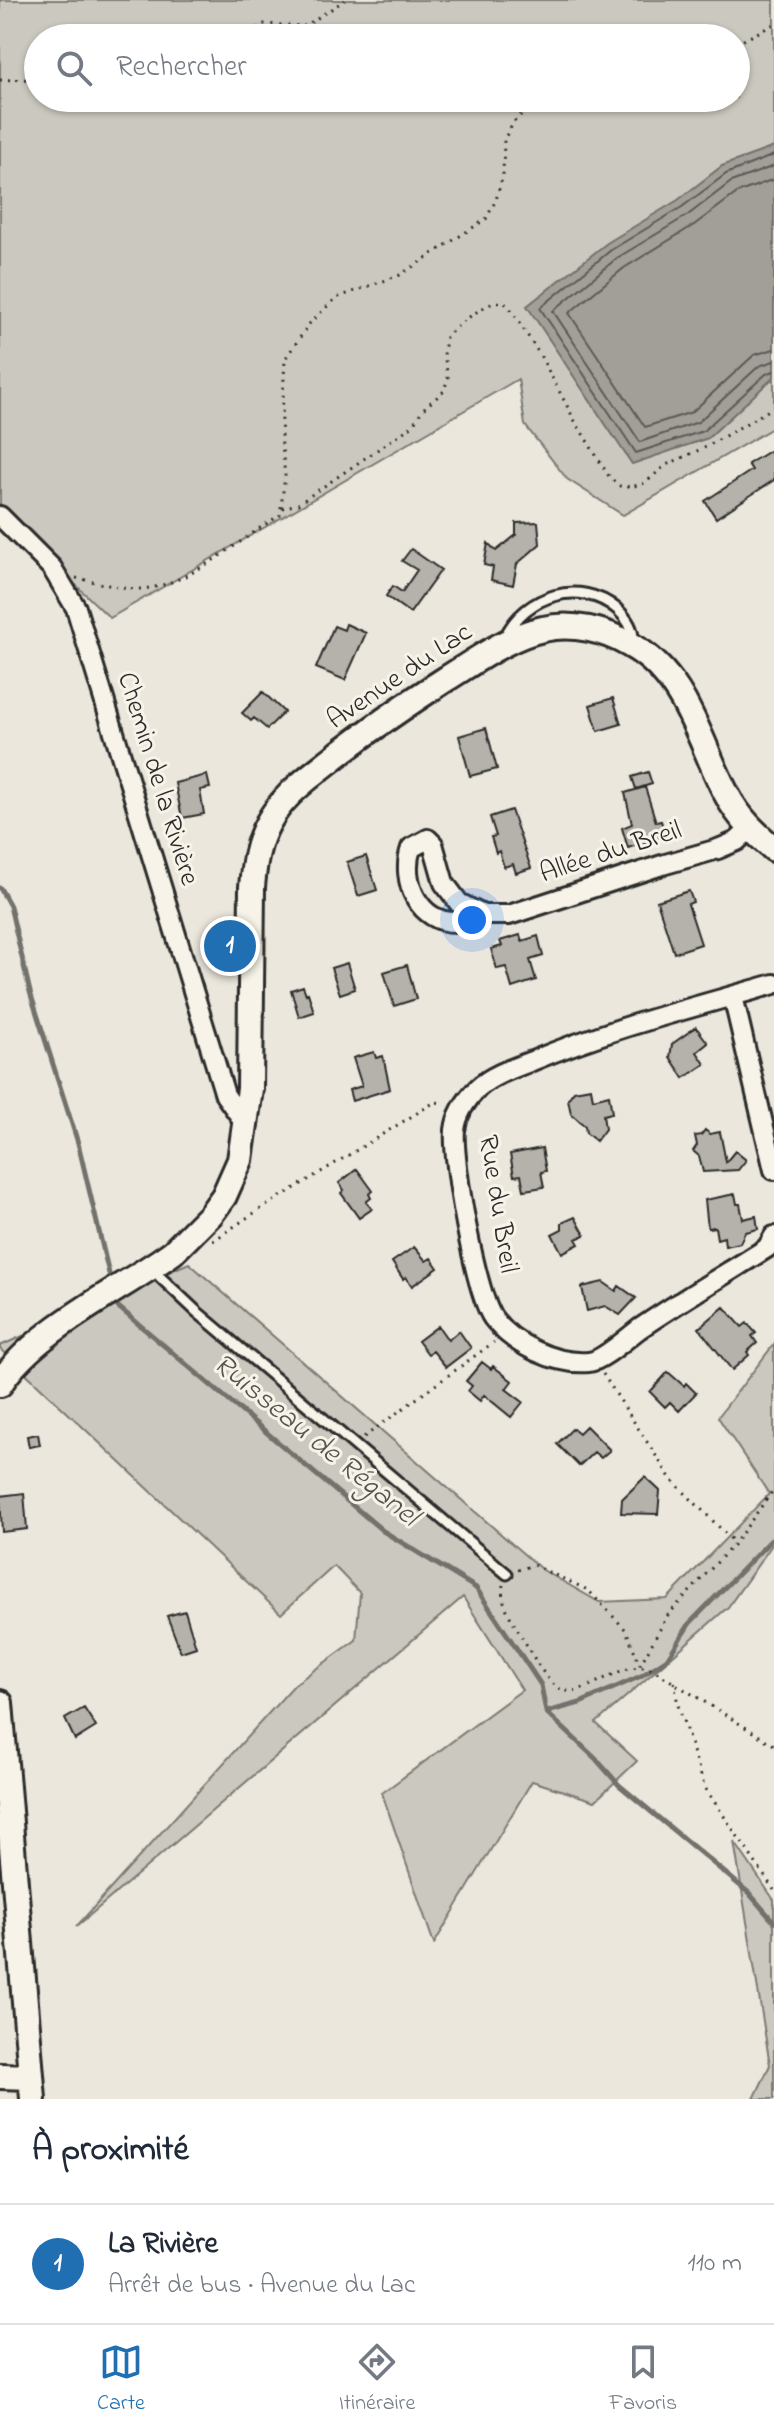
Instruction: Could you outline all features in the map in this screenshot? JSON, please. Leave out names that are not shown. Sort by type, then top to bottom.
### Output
[{"type":"street","name":"Chemin de la Rivière","points":[[0,516],[52,568],[76,608],[225,1095],[240,1116],[247,1119]]},
{"type":"street","name":"Avenue du Lac","points":[[0,1383],[9,1370],[40,1342],[153,1267],[191,1237],[224,1196],[240,1160],[247,1119],[255,858],[268,823],[290,794],[363,735],[414,700],[531,632],[558,627],[593,630],[632,645],[652,660],[684,700],[726,794],[750,829],[774,849]]},
{"type":"street","name":"Allée du Breil","points":[[483,915],[459,903],[444,883],[433,844],[428,839],[411,848],[407,860],[410,882],[419,907],[435,919],[459,923],[483,915],[509,915],[718,849],[737,841],[750,829]]},
{"type":"street","name":"Rue du Breil","points":[[593,1362],[567,1363],[531,1348],[506,1333],[491,1316],[476,1277],[461,1190],[455,1130],[463,1105],[480,1086],[575,1043],[774,984]]},
{"type":"street","points":[[733,996],[774,1170]]},
{"type":"street","points":[[593,1362],[767,1248],[774,1236]]},
{"type":"street","points":[[0,1703],[32,2088],[0,2076]]},
{"type":"lane","points":[[504,645],[505,635],[511,626],[531,606],[554,595],[575,591],[592,594],[622,614],[634,634],[632,645]]},
{"type":"lane","points":[[153,1267],[196,1311],[507,1574]]},
{"type":"path","points":[[308,24],[345,0]]},
{"type":"path","points":[[750,37],[774,24]]},
{"type":"path","points":[[0,80],[24,79]]},
{"type":"path","points":[[61,581],[75,577],[104,586],[154,587],[184,576],[280,515],[285,476],[281,436],[285,359],[310,323],[336,298],[400,275],[486,219],[496,200],[503,175],[504,139],[516,119],[524,112]]},
{"type":"path","points":[[282,508],[298,504],[412,426],[423,409],[444,391],[448,377],[444,355],[446,337],[461,322],[497,302],[510,308],[610,478],[620,486],[645,483],[666,465],[708,446],[774,407]]},
{"type":"path","points":[[213,1241],[435,1102],[463,1105]]},
{"type":"path","points":[[354,1444],[506,1333]]},
{"type":"path","points":[[593,1362],[614,1388],[671,1479],[735,1543]]},
{"type":"path","points":[[640,1665],[668,1615],[735,1543],[774,1489]]},
{"type":"path","points":[[640,1665],[626,1630],[588,1590],[533,1565],[507,1574],[501,1592],[513,1623],[556,1687],[565,1692],[581,1690],[625,1668],[640,1665],[674,1682],[774,1745]]},
{"type":"path","points":[[674,1682],[678,1705],[705,1788],[774,1890]]},
{"type":"shaded area","points":[[0,0],[774,0],[774,427],[623,515],[567,479],[525,425],[518,379],[110,618],[0,512]]},
{"type":"shaded area","points":[[189,1263],[541,1569],[599,1602],[667,1599],[769,1494],[718,1417],[774,1344],[774,1542],[728,1607],[596,1723],[637,1761],[595,1801],[532,1781],[434,1944],[382,1793],[522,1690],[463,1597],[76,1927],[295,1684],[356,1640],[360,1593],[334,1566],[281,1614],[0,1349],[0,1346]]},
{"type":"shaded area","points":[[734,1841],[774,1900],[774,2099],[754,2099],[770,2065]]},
{"type":"water","points":[[774,147],[774,377],[708,438],[632,464],[527,306],[607,243],[678,200],[722,166]]},
{"type":"building","points":[[769,451],[774,457],[774,480],[716,518],[705,501],[752,470],[748,464]]},
{"type":"building","points":[[538,522],[540,544],[517,564],[513,585],[491,580],[493,567],[484,565],[488,543],[496,551],[516,535],[516,523]]},
{"type":"building","points":[[411,549],[441,570],[410,613],[386,596],[393,586],[402,592],[417,570],[402,561]]},
{"type":"building","points":[[346,624],[366,633],[345,680],[316,668],[334,626],[344,630]]},
{"type":"building","points":[[263,692],[284,712],[267,729],[242,713]]},
{"type":"building","points":[[613,698],[621,724],[598,731],[590,705]]},
{"type":"building","points":[[486,728],[497,769],[470,776],[459,736]]},
{"type":"building","points":[[648,772],[652,784],[636,789],[632,777]]},
{"type":"building","points":[[207,775],[210,788],[200,790],[204,814],[182,818],[175,783]]},
{"type":"building","points":[[645,787],[656,822],[661,821],[666,836],[628,848],[622,828],[632,824],[625,793]]},
{"type":"building","points":[[511,810],[531,868],[516,873],[513,864],[504,867],[491,837],[496,836],[490,817]]},
{"type":"building","points":[[366,856],[377,890],[358,896],[347,862]]},
{"type":"building","points":[[689,891],[693,902],[688,904],[701,944],[674,953],[657,901]]},
{"type":"building","points":[[520,935],[522,941],[538,936],[543,956],[530,960],[536,980],[512,988],[506,967],[497,969],[491,949],[502,946],[500,941]]},
{"type":"building","points":[[347,963],[355,989],[340,994],[331,968]]},
{"type":"building","points":[[407,965],[416,999],[394,1006],[384,972]]},
{"type":"building","points":[[303,986],[314,1012],[299,1017],[291,990]]},
{"type":"building","points":[[696,1027],[708,1043],[697,1052],[705,1064],[684,1078],[670,1057],[672,1044]]},
{"type":"building","points":[[374,1052],[376,1058],[383,1056],[390,1089],[352,1101],[349,1090],[362,1086],[353,1058]]},
{"type":"building","points":[[591,1088],[593,1099],[609,1095],[612,1113],[603,1115],[605,1129],[596,1141],[571,1114],[568,1099],[574,1091]]},
{"type":"building","points":[[705,1130],[710,1134],[720,1132],[726,1162],[735,1151],[746,1160],[738,1170],[703,1172],[699,1156],[693,1151],[697,1145],[695,1136]]},
{"type":"building","points":[[542,1148],[546,1171],[541,1172],[544,1187],[524,1190],[521,1175],[514,1176],[510,1154]]},
{"type":"building","points":[[357,1169],[373,1191],[366,1202],[372,1209],[359,1218],[341,1193],[344,1190],[339,1183]]},
{"type":"building","points":[[735,1194],[743,1219],[756,1216],[758,1229],[745,1232],[740,1243],[725,1246],[724,1237],[717,1239],[715,1227],[708,1228],[705,1200]]},
{"type":"building","points":[[575,1217],[585,1235],[576,1239],[579,1244],[562,1253],[552,1234],[562,1229],[562,1223]]},
{"type":"building","points":[[414,1247],[426,1261],[431,1258],[438,1268],[412,1286],[406,1277],[403,1279],[392,1262]]},
{"type":"building","points":[[603,1282],[616,1291],[619,1286],[636,1298],[620,1315],[605,1306],[587,1311],[582,1287]]},
{"type":"building","points":[[724,1307],[742,1327],[747,1323],[756,1333],[752,1336],[757,1343],[732,1370],[699,1328]]},
{"type":"building","points":[[438,1326],[448,1340],[459,1331],[471,1348],[446,1367],[433,1351],[428,1354],[418,1341]]},
{"type":"building","points":[[482,1362],[491,1369],[493,1366],[512,1381],[506,1389],[523,1402],[511,1417],[484,1395],[480,1401],[468,1391],[472,1386],[466,1381]]},
{"type":"building","points":[[668,1372],[696,1393],[679,1411],[670,1402],[665,1407],[650,1392]]},
{"type":"building","points":[[586,1426],[610,1450],[601,1458],[594,1452],[579,1466],[557,1444],[573,1428],[579,1433]]},
{"type":"building","points":[[38,1434],[40,1445],[29,1447],[27,1436]]},
{"type":"building","points":[[645,1477],[660,1491],[658,1514],[621,1513],[622,1499]]},
{"type":"building","points":[[24,1493],[27,1529],[2,1532],[0,1496]]},
{"type":"building","points":[[185,1611],[196,1647],[181,1652],[167,1616]]},
{"type":"building","points":[[84,1708],[96,1727],[75,1740],[65,1719]]},
{"type":"waterway","name":"Ruisseau de Réganel","points":[[0,888],[10,906],[30,992],[78,1143],[111,1282]]},
{"type":"waterway","name":"Ruisseau de Réganel","points":[[115,1300],[116,1305],[383,1531],[476,1588],[541,1685],[546,1712],[619,1785],[749,1893],[774,1922]]},
{"type":"waterway","points":[[547,1712],[580,1703],[641,1676],[667,1659],[690,1623],[774,1537]]},
{"type":"place","name":"La Rivière","points":[[230,946]]}]
